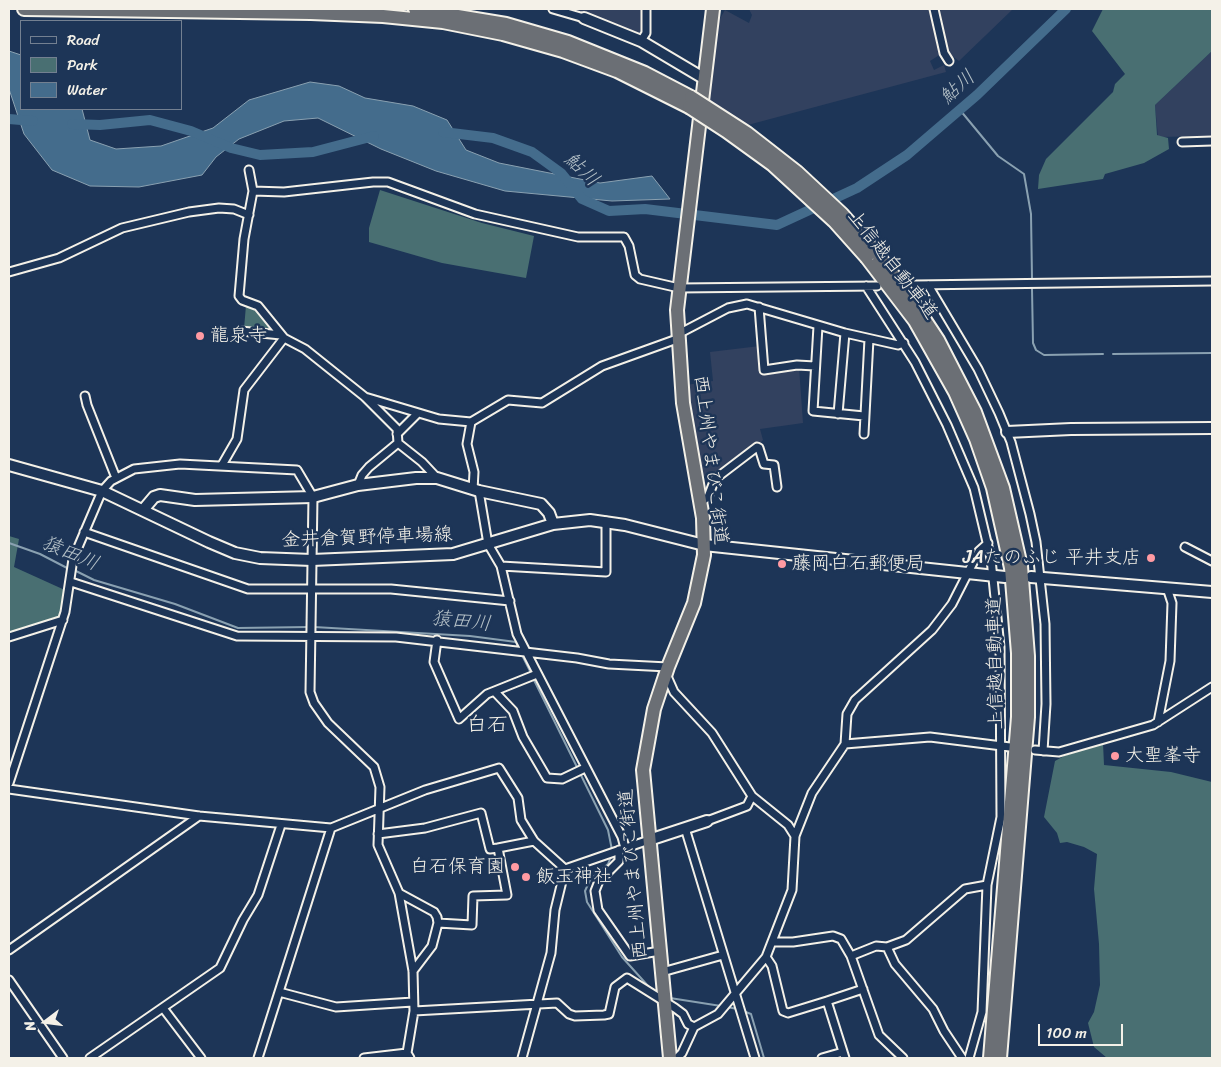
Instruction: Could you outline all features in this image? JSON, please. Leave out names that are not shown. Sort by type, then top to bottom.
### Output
[{"type":"highway","name":"上信越自動車道","points":[[24,9],[329,13],[443,22],[504,34],[577,56],[690,102]]},
{"type":"highway","name":"上信越自動車道","points":[[415,9],[506,24],[568,42],[637,69],[690,102],[790,179],[873,256],[907,293],[938,340],[975,412],[1003,488],[1021,566],[1028,656],[1027,727],[1000,1058]]},
{"type":"highway","name":"西上州やまびこ街道","points":[[670,1058],[643,770],[654,709],[699,585],[704,545],[700,503],[683,403],[677,336],[679,288],[713,9]]},
{"type":"highway","name":"上信越自動車道","points":[[873,256],[915,321],[955,392],[976,440],[990,480],[1011,568],[1018,653],[1018,717],[990,1058]]},
{"type":"main road","points":[[584,18],[641,41],[705,79]]},
{"type":"main road","points":[[1007,432],[1071,429],[1212,428]]},
{"type":"main road","name":"金井倉賀野停車場線","points":[[9,465],[102,491],[235,552],[260,558],[312,560],[453,554],[553,524],[575,520],[606,521],[704,545],[1005,576]]},
{"type":"main road","points":[[143,510],[154,497],[160,496],[195,500],[313,497],[358,485],[416,478],[437,478],[476,490],[541,504],[549,513],[553,524]]},
{"type":"main road","points":[[1036,578],[1212,592]]},
{"type":"main road","points":[[649,840],[707,821]]},
{"type":"street","points":[[553,9],[584,18]]},
{"type":"street","points":[[641,41],[646,33],[646,9]]},
{"type":"street","points":[[934,9],[944,53],[948,61]]},
{"type":"street","points":[[1182,142],[1212,140]]},
{"type":"street","points":[[249,170],[253,191],[244,239],[238,296],[242,300],[258,306],[282,337]]},
{"type":"street","points":[[253,191],[284,192],[388,182],[475,214],[578,237],[624,237],[629,246],[635,275],[679,288],[877,286]]},
{"type":"street","points":[[9,272],[59,258],[122,228],[189,212],[219,208],[234,209],[249,215]]},
{"type":"street","points":[[914,285],[1212,281]]},
{"type":"street","points":[[928,285],[978,369],[1007,432],[1032,524],[1046,665],[1043,751]]},
{"type":"street","points":[[866,286],[904,343],[928,384],[968,471],[979,503],[988,543],[1000,647],[1000,826],[987,886],[982,1012],[969,1058]]},
{"type":"street","points":[[365,398],[439,420],[471,422],[508,400],[542,403],[602,366],[677,336],[741,304],[759,307],[818,326],[869,339],[898,344],[904,343]]},
{"type":"street","points":[[759,307],[764,370],[797,365],[815,366]]},
{"type":"street","points":[[818,326],[813,411],[864,416]]},
{"type":"street","points":[[241,331],[282,337],[305,350],[365,398],[397,429],[398,443],[422,462],[437,478]]},
{"type":"street","points":[[838,414],[845,333]]},
{"type":"street","points":[[222,465],[237,439],[244,390],[282,337]]},
{"type":"street","points":[[864,434],[869,339]]},
{"type":"street","points":[[85,396],[116,478]]},
{"type":"street","points":[[397,434],[417,414]]},
{"type":"street","points":[[471,422],[467,444],[476,490],[488,544],[501,566],[516,634],[584,768],[622,837],[619,861],[600,881],[595,891],[598,910],[630,956],[660,951]]},
{"type":"street","points":[[358,485],[362,475],[369,467],[398,443]]},
{"type":"street","points":[[700,503],[708,497],[715,479],[757,447],[764,464],[774,465],[777,487]]},
{"type":"street","points":[[9,783],[63,620],[72,582],[73,559],[102,491],[116,478],[134,469],[145,467],[180,464],[297,470],[313,497],[310,692],[314,703],[328,723],[374,767],[380,787],[378,834],[383,858],[399,893],[413,971],[414,1011],[409,1056],[364,1058]]},
{"type":"street","points":[[501,566],[606,572],[606,521]]},
{"type":"street","points":[[84,532],[248,590],[391,590],[510,601]]},
{"type":"street","points":[[676,1058],[682,1053],[694,1027],[718,1014],[766,957],[774,942],[792,890],[795,836],[812,794],[845,744],[847,714],[854,700],[932,630],[952,604],[979,551],[988,543]]},
{"type":"street","points":[[1185,547],[1212,561]]},
{"type":"street","points":[[72,582],[237,636],[312,635],[437,640],[609,664],[667,670],[674,692],[712,733],[752,796],[788,825],[795,836]]},
{"type":"street","points":[[1158,722],[1170,661],[1172,603],[1167,588]]},
{"type":"street","points":[[9,637],[63,620]]},
{"type":"street","points":[[437,640],[434,662],[459,719],[486,694],[536,675]]},
{"type":"street","points":[[1035,750],[1059,752],[1158,722],[1212,687]]},
{"type":"street","points":[[495,692],[513,711],[523,737],[547,778],[562,779],[584,768]]},
{"type":"street","points":[[845,744],[930,737],[1010,747]]},
{"type":"street","points":[[9,789],[199,816],[281,825],[331,828],[425,790],[499,768],[518,798],[521,820],[534,841],[565,869]]},
{"type":"street","points":[[707,821],[747,806],[752,796]]},
{"type":"street","points":[[378,834],[425,828],[481,813],[490,849],[534,841]]},
{"type":"street","points":[[9,950],[199,816]]},
{"type":"street","points":[[90,1058],[220,968],[243,920],[258,896],[281,825]]},
{"type":"street","points":[[258,1058],[331,828]]},
{"type":"street","points":[[685,828],[755,1058]]},
{"type":"street","points":[[565,869],[649,840]]},
{"type":"street","points":[[438,923],[472,925],[473,896],[507,895],[498,848]]},
{"type":"street","points":[[522,1058],[551,953],[555,910],[565,869]]},
{"type":"street","points":[[850,956],[876,946],[887,947],[906,940],[965,889],[987,886]]},
{"type":"street","points":[[399,893],[434,912],[438,923],[432,946],[413,971]]},
{"type":"street","points":[[774,942],[793,942],[833,936],[841,939],[850,956],[879,1035],[903,1058]]},
{"type":"street","points":[[887,947],[895,964],[933,1009],[944,1031],[962,1058]]},
{"type":"street","points":[[662,972],[723,955]]},
{"type":"street","points":[[766,957],[772,966],[783,1011],[788,1012],[863,989]]},
{"type":"street","points":[[414,1011],[557,1003],[564,1010],[575,1016],[609,1014],[615,987],[627,978],[683,1014],[688,1024],[694,1027]]},
{"type":"street","points":[[9,980],[63,1058]]},
{"type":"street","points":[[279,992],[336,1007],[413,1002]]},
{"type":"street","points":[[822,1058],[844,1055],[827,1001]]},
{"type":"street","points":[[163,1008],[201,1058]]},
{"type":"shaded area","points":[[570,9],[642,9],[642,33],[639,35]]},
{"type":"shaded area","points":[[749,9],[931,9],[941,54],[930,61],[934,70],[944,65],[946,72],[744,126],[708,103],[718,22],[725,10],[749,23],[752,15]]},
{"type":"shaded area","points":[[936,9],[1013,9],[959,61],[947,52]]},
{"type":"shaded area","points":[[1212,51],[1212,136],[1158,137],[1155,105]]},
{"type":"shaded area","points":[[760,346],[762,372],[799,367],[803,423],[760,429],[763,440],[758,445],[741,453],[710,479],[702,475],[686,385],[713,381],[710,352]]},
{"type":"green space","points":[[1103,9],[1212,9],[1212,51],[1155,105],[1157,135],[1168,138],[1169,149],[1144,163],[1105,174],[1103,179],[1038,189],[1039,175],[1046,159],[1113,92],[1115,84],[1125,74],[1092,31]]},
{"type":"green space","points":[[380,190],[482,223],[534,236],[526,278],[442,263],[369,242],[369,228]]},
{"type":"green space","points":[[246,305],[257,309],[277,332],[244,329]]},
{"type":"green space","points":[[9,536],[19,539],[14,567],[67,591],[62,614],[55,620],[9,634]]},
{"type":"green space","points":[[1103,743],[1104,765],[1171,772],[1212,782],[1212,1058],[1107,1058],[1094,1047],[1088,1023],[1094,1012],[1100,985],[1099,944],[1094,889],[1097,854],[1084,847],[1067,842],[1060,843],[1057,833],[1044,817],[1055,761],[1064,756]]},
{"type":"water","points":[[9,51],[20,55],[20,110],[82,110],[90,140],[116,149],[161,146],[213,128],[249,100],[310,82],[339,86],[365,98],[413,106],[447,120],[466,150],[499,163],[600,183],[652,176],[670,199],[612,201],[505,191],[436,171],[381,149],[318,118],[284,121],[239,139],[216,157],[202,175],[139,187],[90,186],[52,170],[24,134],[9,89]]},
{"type":"waterway","name":"鮎川","points":[[443,132],[493,138],[532,152],[561,173],[582,199],[609,211],[645,209],[777,225],[857,188],[907,155],[977,95],[1066,9]]},
{"type":"waterway","points":[[960,110],[998,156],[1024,174],[1031,214],[1032,278]]},
{"type":"waterway","name":"鮎川","points":[[9,119],[33,121]]},
{"type":"waterway","name":"鮎川","points":[[72,124],[100,125],[150,120],[191,131],[231,148],[260,155],[313,152],[374,136]]},
{"type":"waterway","points":[[1032,289],[1033,343],[1036,350],[1044,355],[1103,354]]},
{"type":"waterway","points":[[1113,354],[1212,353]]},
{"type":"waterway","name":"猿田川","points":[[9,543],[40,554],[69,569]]},
{"type":"waterway","name":"猿田川","points":[[74,570],[94,580],[175,604],[238,628],[309,627]]},
{"type":"waterway","name":"猿田川","points":[[314,627],[470,636],[516,642],[519,649]]},
{"type":"waterway","name":"猿田川","points":[[521,653],[531,673]]},
{"type":"waterway","name":"猿田川","points":[[533,678],[608,830],[612,850]]},
{"type":"waterway","name":"猿田川","points":[[612,854],[608,864],[590,880],[585,891],[587,902],[622,957],[649,987],[659,993]]},
{"type":"waterway","name":"猿田川","points":[[670,998],[721,1006]]},
{"type":"waterway","name":"猿田川","points":[[726,1007],[738,1009]]},
{"type":"waterway","name":"猿田川","points":[[743,1011],[751,1014],[764,1058]]},
{"type":"place","name":"龍泉寺","points":[[200,336]]},
{"type":"place","name":"JAたのふじ 平井支店","points":[[1151,558]]},
{"type":"place","name":"藤岡白石郵便局","points":[[782,564]]},
{"type":"place","name":"大聖峯寺","points":[[1115,756]]},
{"type":"place","name":"白石保育園","points":[[515,867]]},
{"type":"place","name":"飯玉神社","points":[[526,877]]},
{"type":"district","name":"白石","points":[[487,726]]}]
